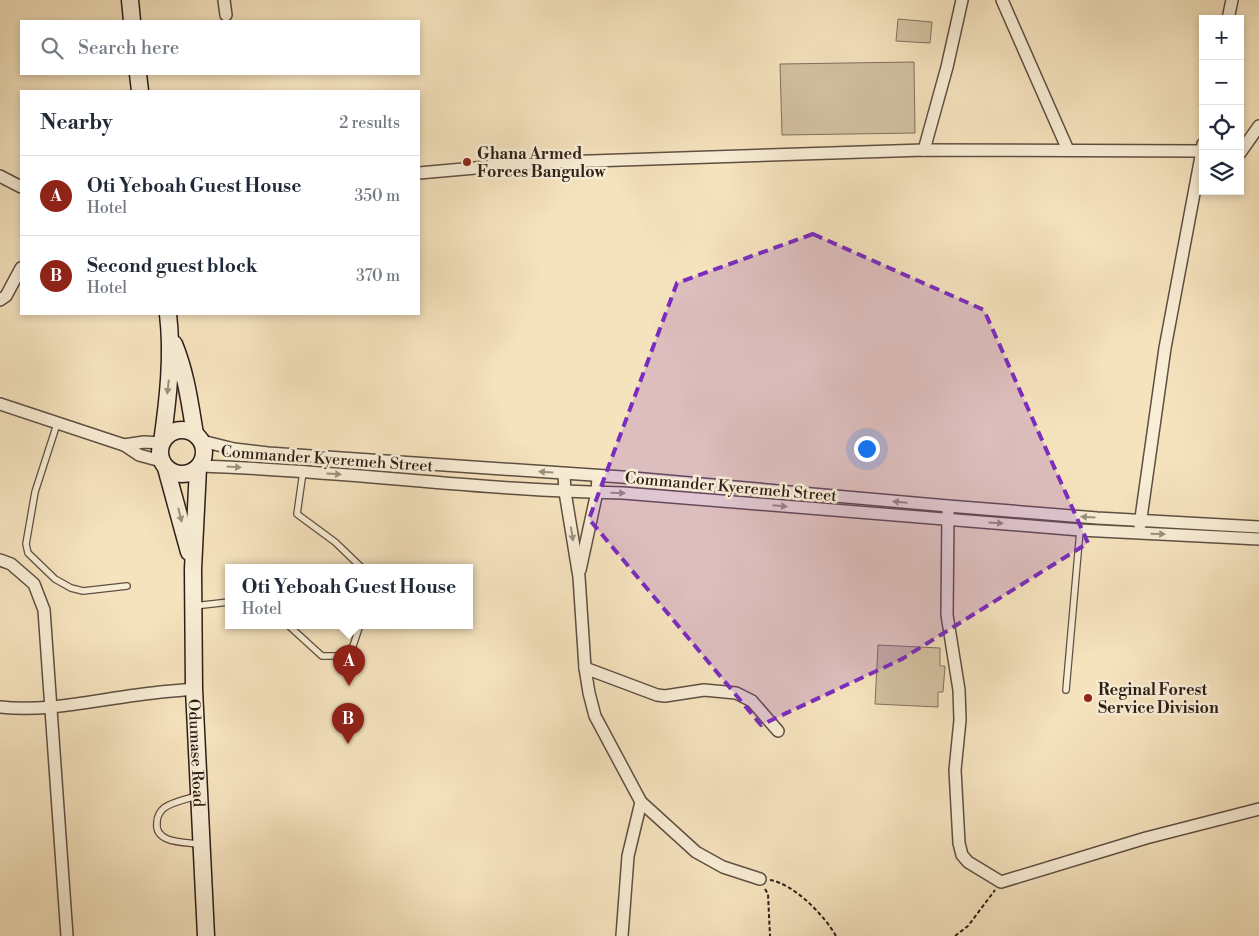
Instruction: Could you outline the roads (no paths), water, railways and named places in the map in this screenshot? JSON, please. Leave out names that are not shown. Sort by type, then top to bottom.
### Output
[{"type":"main road","points":[[130,0],[132,20]]},
{"type":"main road","points":[[138,75],[140,90]]},
{"type":"main road","points":[[168,315],[171,338],[169,382],[162,443],[159,452],[163,464],[173,473],[182,475],[191,473],[199,467],[205,454],[198,438],[182,368],[171,338]]},
{"type":"main road","points":[[162,443],[167,436],[181,430],[188,431],[198,438]]},
{"type":"main road","name":"Odumase Road","points":[[163,464],[177,504],[193,569]]},
{"type":"main road","name":"Odumase Road","points":[[199,467],[193,569],[194,689],[206,936]]},
{"type":"street","points":[[224,0],[226,15]]},
{"type":"street","points":[[924,150],[949,58],[962,0]]},
{"type":"street","points":[[1002,0],[1068,150]]},
{"type":"street","points":[[1229,15],[1232,0]]},
{"type":"street","points":[[1242,150],[1259,126]]},
{"type":"street","points":[[420,173],[531,163],[924,150],[1199,149]]},
{"type":"street","points":[[1138,534],[1165,348],[1202,150]]},
{"type":"street","points":[[0,176],[20,186]]},
{"type":"street","points":[[0,300],[6,296],[20,270]]},
{"type":"street","points":[[0,404],[124,445],[139,455],[163,464]]},
{"type":"street","name":"Commander Kyeremeh Street","points":[[198,438],[234,449],[268,453],[598,476],[948,506],[1259,527]]},
{"type":"street","points":[[124,445],[144,442],[162,443]]},
{"type":"street","name":"Commander Kyeremeh Street","points":[[199,467],[303,472],[565,492],[623,493],[1138,534],[1259,539]]},
{"type":"street","points":[[564,474],[565,492],[579,577],[589,693],[595,716],[641,802],[696,852],[724,867],[760,879]]},
{"type":"street","points":[[579,577],[597,492],[598,476]]},
{"type":"street","points":[[948,506],[947,615],[959,690],[960,720],[956,770],[959,843],[962,855],[968,862],[1001,882],[1146,838],[1259,809]]},
{"type":"street","points":[[0,560],[11,564],[34,584],[44,610],[67,936]]},
{"type":"street","points":[[586,668],[657,695],[665,696],[704,690],[736,693],[752,701],[778,731]]},
{"type":"street","points":[[0,707],[22,709],[52,708],[138,694],[194,689]]},
{"type":"street","points":[[622,936],[628,856],[641,802]]},
{"type":"lane","points":[[57,424],[34,492],[26,544],[28,553],[55,579],[71,588],[83,591],[127,586]]},
{"type":"lane","points":[[303,472],[297,514],[335,542],[358,564]]},
{"type":"lane","points":[[1066,690],[1080,530]]},
{"type":"lane","points":[[194,606],[225,602]]},
{"type":"lane","points":[[292,629],[322,656],[341,656],[352,646],[358,629]]},
{"type":"lane","points":[[199,795],[163,808],[156,823],[158,831],[163,838],[176,842],[202,844]]},
{"type":"place","name":"Ghana Armed Forces Bangulow","points":[[467,162]]},
{"type":"place","name":"Oti Yeboah Guest House","points":[[349,686]]},
{"type":"place","name":"Reginal Forest Service Division","points":[[1088,698]]},
{"type":"place","name":"Second guest block","points":[[348,744]]}]
